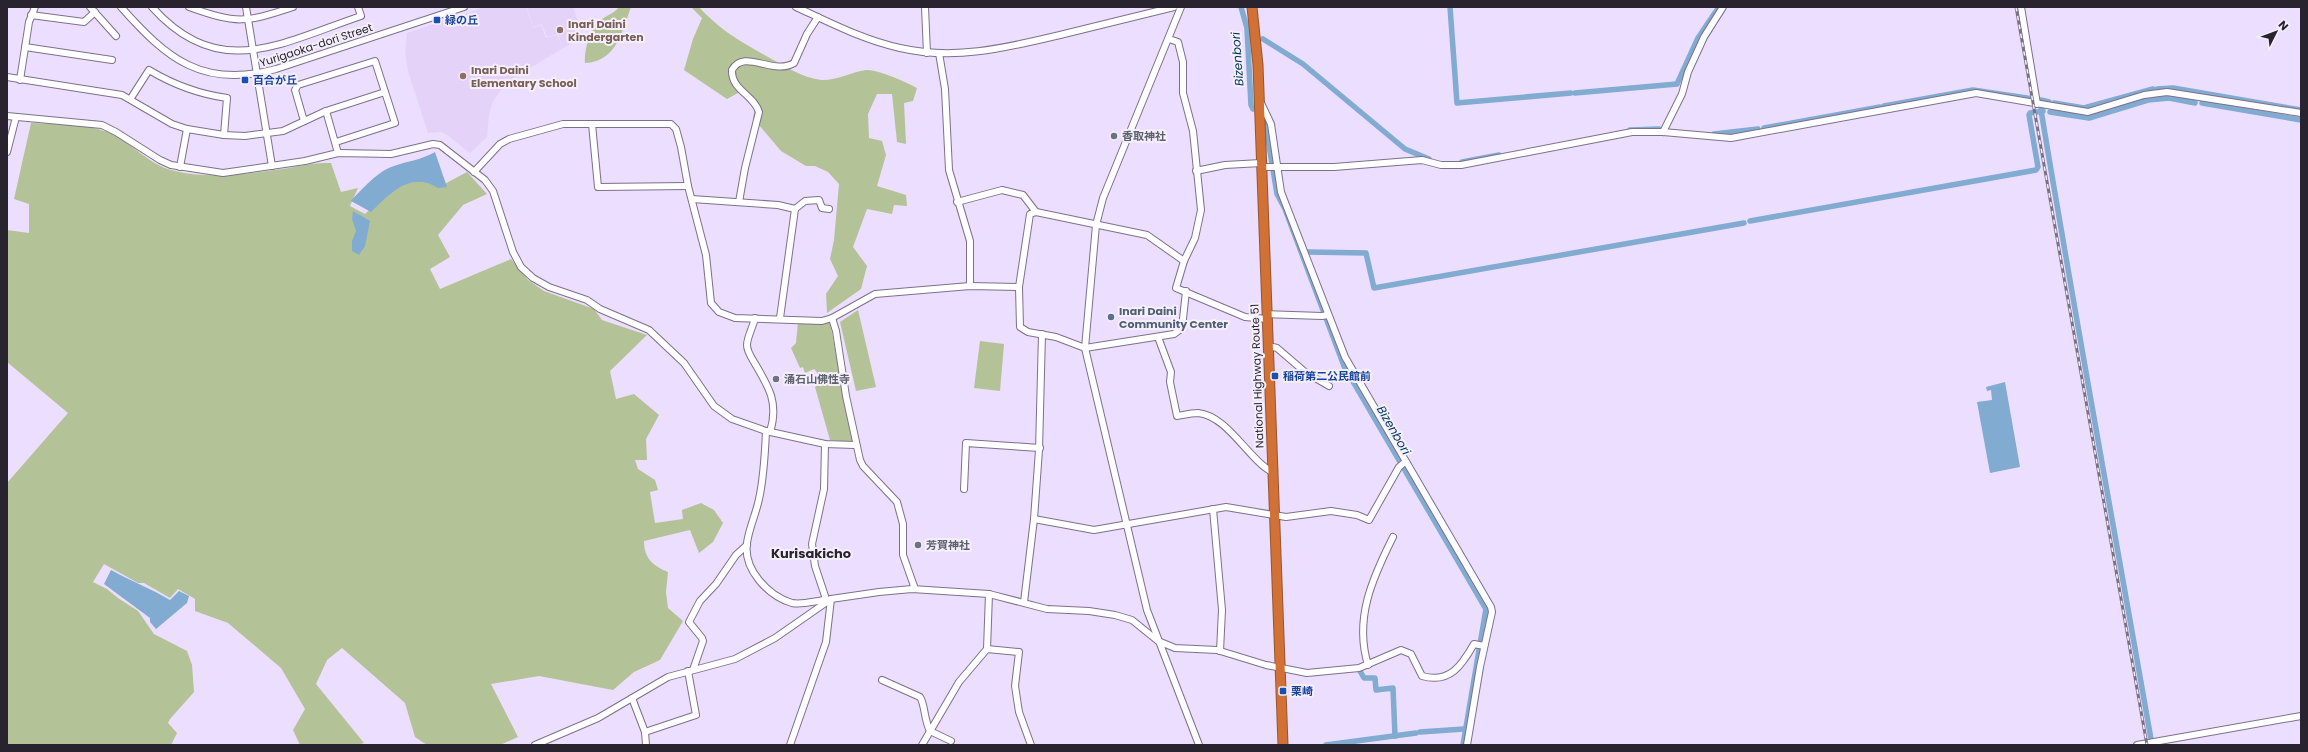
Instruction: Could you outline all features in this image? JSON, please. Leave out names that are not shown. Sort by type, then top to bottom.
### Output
[{"type":"highway","name":"National Highway Route 51","points":[[1252,7],[1258,65],[1258,98],[1269,166],[1267,316],[1282,745]]},
{"type":"street","points":[[20,80],[31,15],[35,7]]},
{"type":"street","name":"Yurigaoka-dori Street","points":[[121,7],[156,45],[184,64],[221,74],[257,74],[464,7]]},
{"type":"street","points":[[153,7],[171,27],[199,44],[221,50],[253,51],[275,46],[361,16],[358,7]]},
{"type":"street","points":[[189,7],[217,17],[248,20],[293,7]]},
{"type":"street","points":[[246,7],[272,166]]},
{"type":"street","points":[[796,7],[818,18],[875,41],[927,53],[979,52],[1010,47],[1174,7]]},
{"type":"street","points":[[925,7],[927,53]]},
{"type":"street","points":[[1181,7],[1110,178],[1096,225],[1085,348],[1147,610],[1199,745]]},
{"type":"street","points":[[1663,132],[1682,94],[1688,72],[1698,51],[1723,7]]},
{"type":"street","points":[[2021,7],[2037,104]]},
{"type":"street","points":[[31,15],[84,22],[93,10],[116,36]]},
{"type":"street","points":[[739,202],[745,168],[759,112],[755,104],[735,83],[732,70],[736,65],[743,62],[754,62],[775,68],[784,67],[794,63],[809,29],[818,18]]},
{"type":"street","points":[[1169,39],[1178,42],[1181,51],[1183,93],[1193,131],[1201,210],[1195,238],[1184,261],[1176,288],[1245,317],[1325,315]]},
{"type":"street","points":[[25,47],[112,60]]},
{"type":"street","points":[[939,53],[945,89],[949,170],[957,202],[970,241],[970,286]]},
{"type":"street","points":[[304,121],[295,90],[298,85],[375,61],[395,123],[336,142]]},
{"type":"street","points":[[131,98],[149,70],[179,87],[201,94],[227,98],[224,135]]},
{"type":"street","points":[[7,77],[107,92],[131,98],[172,124],[187,129],[224,135],[267,134],[283,131],[326,111],[385,92]]},
{"type":"street","points":[[1196,172],[1225,165],[1334,167],[1422,160],[1441,165],[1461,165],[1632,132],[1663,132],[1731,138],[1976,93],[2088,112],[2144,95],[2167,92],[2301,113]]},
{"type":"street","points":[[1258,98],[1271,124],[1269,166],[1281,192],[1325,315],[1345,357],[1402,464],[1491,607],[1492,612],[1481,645],[1467,745]]},
{"type":"street","points":[[326,111],[338,153]]},
{"type":"street","points":[[7,116],[102,124],[160,160],[180,167],[223,173],[305,161],[338,153],[391,154],[432,144],[440,144],[485,180],[493,191],[513,252],[521,267],[533,278],[549,287],[587,300],[600,309],[649,330],[684,363],[721,412],[768,432],[825,444],[855,445]]},
{"type":"street","points":[[7,152],[16,117]]},
{"type":"street","points":[[474,172],[500,144],[508,138],[563,124],[671,124],[676,129],[681,147],[688,186],[706,255],[711,303],[726,316],[822,321],[832,318],[875,294],[970,286],[1019,287]]},
{"type":"street","points":[[592,124],[598,187],[688,186]]},
{"type":"street","points":[[180,167],[187,129]]},
{"type":"street","points":[[957,202],[1002,190],[1014,192],[1028,200],[1036,212]]},
{"type":"street","points":[[692,199],[785,206],[795,209]]},
{"type":"street","points":[[780,318],[795,209],[805,201],[819,200],[822,208],[829,209]]},
{"type":"street","points":[[1184,261],[1147,235],[1036,212],[1030,214],[1019,287],[1020,327],[1028,332],[1056,337],[1085,348],[1174,334],[1182,328],[1186,291]]},
{"type":"street","points":[[755,318],[748,340],[747,350],[772,398],[775,417],[768,432],[759,500],[747,545],[754,573],[766,589],[793,603],[915,589],[989,594],[1047,609],[1115,614],[1132,620],[1158,641],[1176,648],[1220,651],[1280,668],[1307,673],[1335,672],[1368,665],[1401,650],[1411,654],[1422,676],[1428,678],[1442,676],[1450,674],[1462,665],[1474,644],[1481,645]]},
{"type":"street","points":[[832,318],[836,331],[855,445],[863,466],[898,502],[903,524],[903,555],[915,589]]},
{"type":"street","points":[[1024,602],[1034,519],[1040,448],[1042,334]]},
{"type":"street","points":[[1158,337],[1171,372],[1170,382],[1176,416],[1199,413],[1212,419],[1234,434],[1264,468],[1272,472]]},
{"type":"street","points":[[1268,346],[1277,348],[1305,372],[1329,386]]},
{"type":"street","points":[[964,489],[966,443],[1040,448]]},
{"type":"street","points":[[790,745],[826,642],[828,600],[815,566],[812,544],[824,489],[825,444]]},
{"type":"street","points":[[1034,519],[1094,530],[1226,507],[1240,508],[1274,516],[1286,517],[1331,511],[1357,515],[1369,520],[1402,464]]},
{"type":"street","points":[[1213,509],[1222,610],[1220,651]]},
{"type":"street","points":[[1368,665],[1363,646],[1363,616],[1375,573],[1393,538]]},
{"type":"street","points":[[645,732],[696,715],[690,670],[703,641],[689,622],[700,601],[716,584],[736,555],[747,545]]},
{"type":"street","points":[[922,745],[959,682],[987,649],[989,594]]},
{"type":"street","points":[[535,745],[591,721],[657,682],[690,670],[735,659],[774,638],[828,600]]},
{"type":"street","points":[[987,649],[1019,652],[1015,686],[1019,712],[1031,745]]},
{"type":"street","points":[[882,680],[920,697],[925,722],[930,731],[951,741]]},
{"type":"street","points":[[632,698],[645,732],[646,745]]},
{"type":"street","points":[[2137,745],[2301,716]]},
{"type":"shaded area","name":"Inari Daini Elementary School","points":[[485,7],[526,7],[533,28],[541,25],[546,38],[557,35],[563,48],[507,82],[493,101],[489,114],[487,137],[470,153],[441,132],[428,133],[408,71],[405,52],[407,33]]},
{"type":"shaded area","name":"Inari Daini Kindergarten","points":[[527,7],[573,7],[578,21],[569,45],[563,48],[558,34],[547,37],[542,24],[533,27]]},
{"type":"green space","points":[[619,7],[631,7],[621,35],[616,44],[604,57],[596,61],[585,63],[588,40],[594,28],[601,20]]},
{"type":"green space","points":[[691,7],[699,7],[723,29],[799,74],[813,79],[826,80],[871,70],[892,76],[917,88],[913,101],[904,103],[906,144],[897,142],[892,94],[877,94],[868,114],[869,138],[882,141],[886,155],[877,186],[906,195],[907,206],[894,205],[892,214],[867,209],[853,247],[867,266],[861,289],[827,313],[826,294],[838,276],[830,259],[834,240],[839,184],[828,172],[815,166],[806,166],[781,151],[753,118],[756,102],[749,93],[738,93],[727,99],[684,70],[693,39],[702,18]]},
{"type":"green space","points":[[31,123],[83,126],[103,130],[119,138],[155,163],[171,170],[184,173],[235,175],[316,163],[331,163],[341,192],[358,188],[350,206],[365,214],[399,182],[420,180],[439,187],[467,172],[487,194],[463,205],[438,235],[450,257],[430,269],[440,289],[511,259],[528,280],[544,291],[594,309],[602,320],[647,335],[610,371],[616,399],[634,394],[659,415],[646,439],[647,460],[635,460],[638,469],[655,480],[658,490],[650,492],[655,523],[683,519],[682,510],[701,503],[714,510],[723,523],[713,542],[699,553],[690,530],[644,541],[644,547],[650,561],[668,572],[666,592],[668,608],[683,621],[660,660],[634,672],[613,690],[539,676],[491,684],[518,737],[500,745],[427,745],[415,737],[405,703],[342,648],[327,660],[316,684],[364,743],[357,745],[300,745],[293,730],[305,709],[281,668],[228,623],[195,611],[195,599],[178,589],[170,598],[144,583],[138,583],[104,564],[93,582],[107,589],[138,611],[154,634],[187,651],[192,665],[194,692],[168,723],[177,733],[171,745],[7,745],[7,483],[68,413],[7,362],[7,230],[29,233],[29,204],[14,199]]},
{"type":"green space","points":[[858,310],[876,387],[856,391],[840,322]]},
{"type":"green space","points":[[798,322],[830,323],[853,442],[830,440],[815,387],[818,384],[817,372],[814,369],[805,373],[803,367],[800,368],[791,348],[796,343]]},
{"type":"green space","points":[[980,341],[1004,344],[1000,391],[974,388]]},
{"type":"water","points":[[435,152],[447,187],[438,188],[428,183],[419,182],[410,183],[401,186],[385,198],[371,212],[351,201],[371,181],[388,168],[420,159]]},
{"type":"water","points":[[353,211],[370,221],[365,246],[359,255],[352,251],[352,241],[356,231],[352,219]]},
{"type":"water","points":[[2005,382],[2020,467],[1990,473],[1977,402],[1992,400],[1991,390],[1987,391],[1986,387]]},
{"type":"water","points":[[111,570],[170,600],[179,591],[189,596],[187,603],[156,629],[150,622],[150,618],[104,584]]},
{"type":"waterway","name":"Bizenbori","points":[[1241,7],[1247,28],[1251,105],[1253,109]]},
{"type":"waterway","points":[[1450,7],[1457,103],[1571,93]]},
{"type":"waterway","points":[[1712,17],[1719,7]]},
{"type":"waterway","points":[[1575,93],[1677,84],[1698,38],[1710,20]]},
{"type":"waterway","points":[[1263,39],[1303,64],[1405,149],[1429,159]]},
{"type":"waterway","points":[[2157,89],[2173,88],[2301,110]]},
{"type":"waterway","points":[[2054,103],[2084,108],[2153,89]]},
{"type":"waterway","points":[[1884,106],[1973,90],[2034,99]]},
{"type":"waterway","points":[[2050,112],[2089,118],[2148,100],[2169,98],[2195,103]]},
{"type":"waterway","points":[[2041,100],[2049,102]]},
{"type":"waterway","points":[[2202,103],[2301,120]]},
{"type":"waterway","points":[[1764,128],[1880,107]]},
{"type":"waterway","points":[[2041,110],[2152,745]]},
{"type":"waterway","points":[[1750,221],[2036,170],[2038,167],[2029,115],[2030,113],[2043,111]]},
{"type":"waterway","name":"Bizenbori","points":[[1265,121],[1277,194],[1285,209],[1344,366],[1486,609],[1463,745]]},
{"type":"waterway","points":[[1630,130],[1659,129]]},
{"type":"waterway","points":[[1714,134],[1758,129]]},
{"type":"waterway","points":[[1462,162],[1499,155]]},
{"type":"waterway","points":[[1308,252],[1366,253],[1374,288],[1744,223]]},
{"type":"waterway","points":[[1360,671],[1364,678],[1375,678],[1376,690],[1393,688],[1395,736]]},
{"type":"waterway","points":[[1420,732],[1464,729]]},
{"type":"waterway","points":[[1326,745],[1416,733]]},
{"type":"railway","points":[[2016,7],[2147,745]]},
{"type":"place","name":"緑の丘","points":[[437,20]]},
{"type":"place","name":"Inari Daini Kindergarten","points":[[560,30]]},
{"type":"place","name":"Inari Daini Elementary School","points":[[463,76]]},
{"type":"place","name":"百合が丘","points":[[245,80]]},
{"type":"place","name":"香取神社","points":[[1114,136]]},
{"type":"place","name":"Inari Daini Community Center","points":[[1111,317]]},
{"type":"place","name":"稲荷第二公民館前","points":[[1275,376]]},
{"type":"place","name":"涌石山佛性寺","points":[[776,379]]},
{"type":"place","name":"芳賀神社","points":[[918,545]]},
{"type":"place","name":"栗崎","points":[[1283,691]]},
{"type":"district","name":"Kurisakicho","points":[[811,553]]}]
